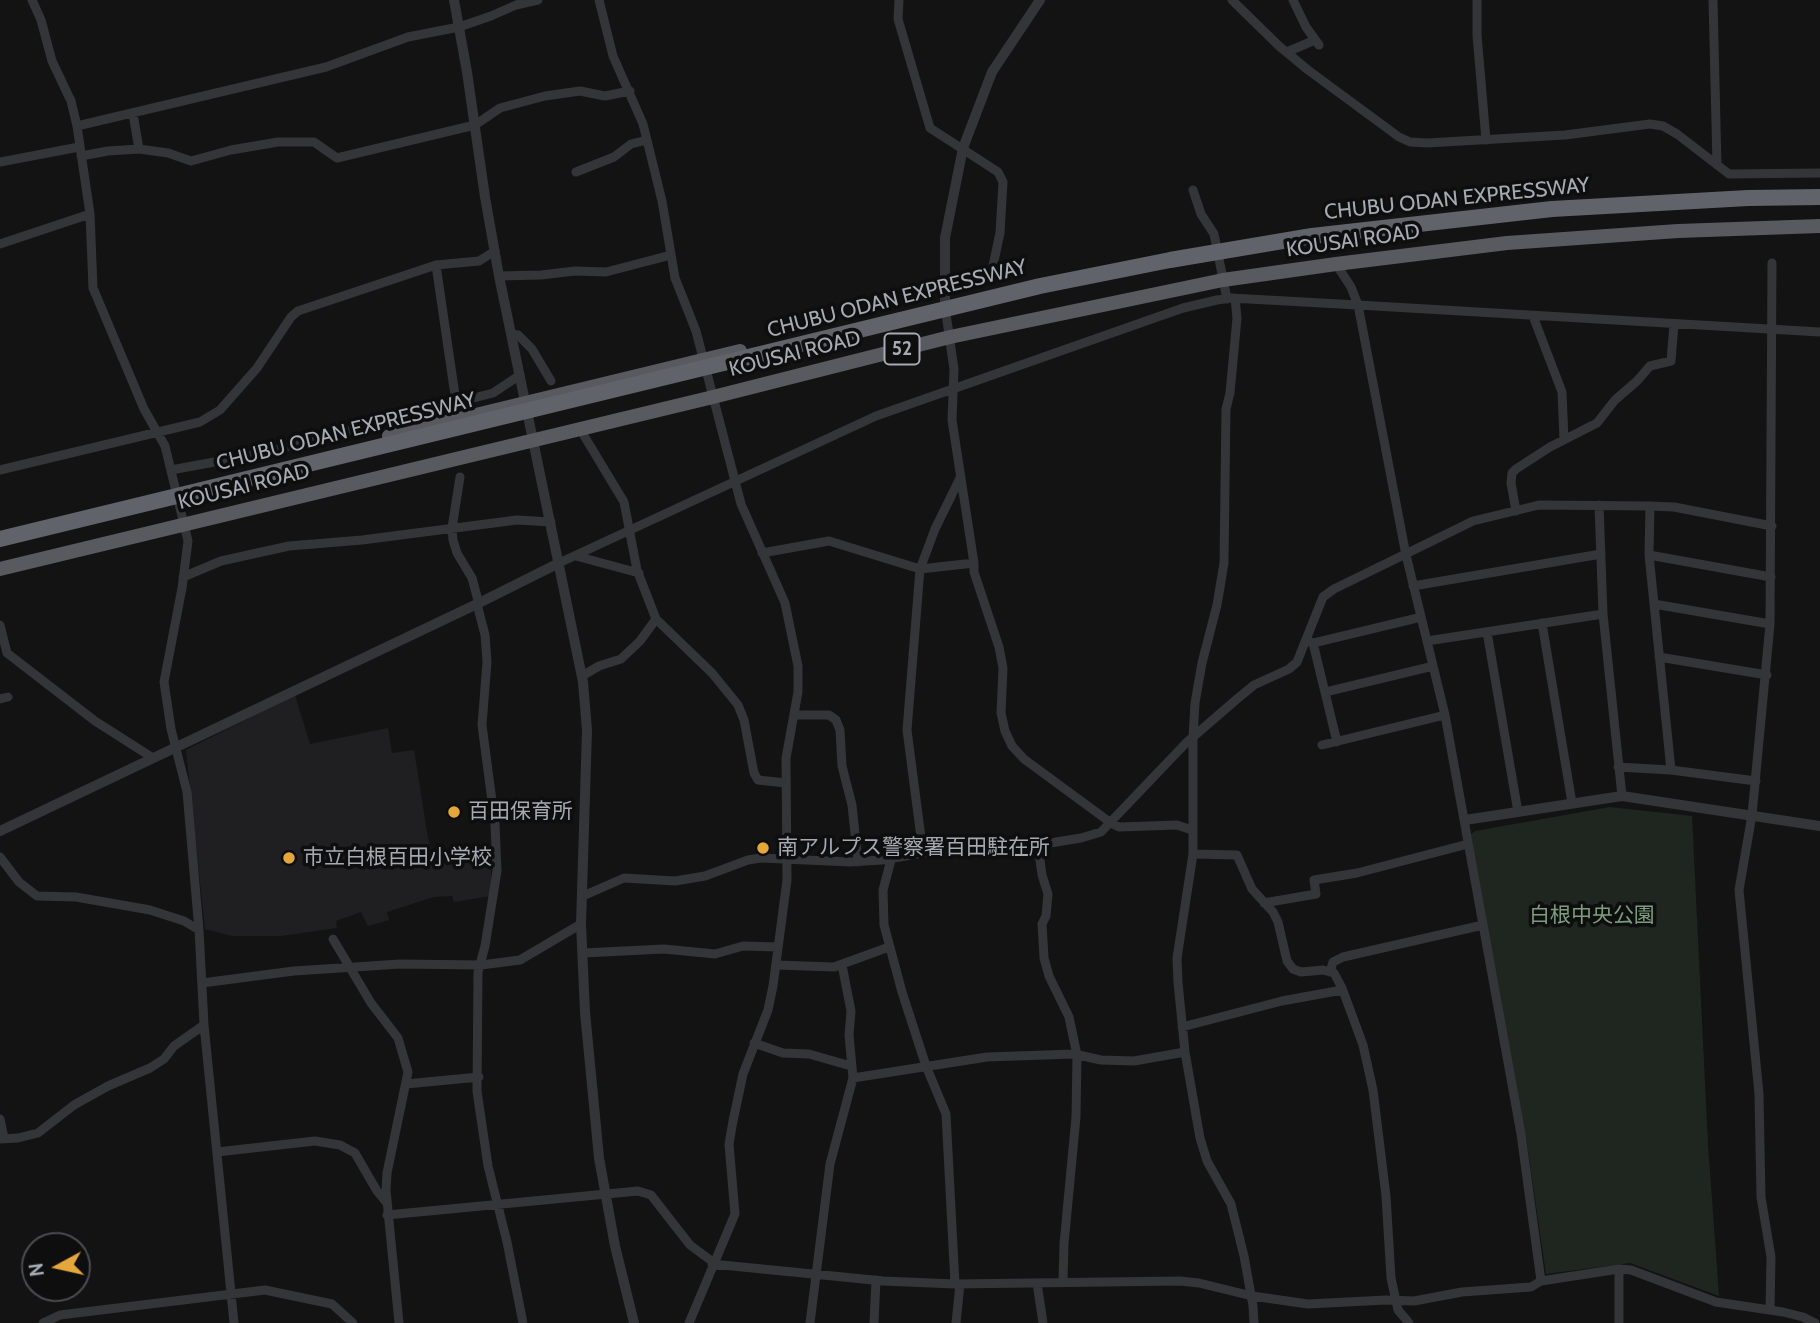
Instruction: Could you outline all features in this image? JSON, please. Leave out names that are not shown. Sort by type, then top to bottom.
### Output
[{"type":"highway","name":"KOUSAI ROAD","points":[[0,532],[944,302],[1060,276],[1217,246],[1327,228],[1586,200],[1820,190]]},
{"type":"highway","name":"CHUBU ODAN EXPRESSWAY","points":[[0,539],[1027,289],[1170,260],[1312,236],[1552,209],[1820,197]]},
{"type":"highway","name":"CHUBU ODAN EXPRESSWAY","points":[[0,545],[1029,296],[1168,268],[1313,243],[1552,216],[1736,205],[1820,204]]},
{"type":"highway","name":"KOUSAI ROAD","points":[[0,569],[950,337],[1223,281],[1336,264],[1575,237],[1820,226]]},
{"type":"street","points":[[32,0],[41,20],[52,61],[71,101],[77,126],[90,215],[93,288],[144,409],[165,446],[188,541],[164,682],[175,748],[186,781],[204,1025],[234,1323]]},
{"type":"street","points":[[454,0],[499,276],[582,676],[587,730],[581,924],[590,1062],[605,1194],[634,1323]]},
{"type":"street","points":[[77,126],[326,67],[408,37],[459,27],[516,5],[538,0]]},
{"type":"street","points":[[599,0],[613,56],[643,124],[662,201],[671,255],[683,301],[696,331],[735,481],[746,516],[785,603],[798,666],[798,692],[786,758],[788,860],[776,965],[768,1010],[743,1074],[729,1144],[735,1214],[690,1323]]},
{"type":"street","points":[[900,0],[898,19],[930,128],[998,172],[1003,182],[1000,233],[992,275]]},
{"type":"street","points":[[1040,0],[992,72],[963,148],[945,238],[944,302],[954,386],[952,420],[974,572],[999,647],[1003,668],[1001,713],[1004,731],[1012,746],[1024,759],[1119,827],[1177,825],[1192,830]]},
{"type":"street","points":[[1232,0],[1287,52],[1399,138],[1410,142],[1565,135],[1650,124],[1663,126],[1677,134],[1729,174],[1820,173]]},
{"type":"street","points":[[1287,52],[1317,43],[1293,0]]},
{"type":"street","points":[[1476,0],[1486,140]]},
{"type":"street","points":[[1713,0],[1717,165]]},
{"type":"street","points":[[0,162],[80,151],[139,149],[168,153],[191,161],[231,150],[278,142],[314,142],[337,158],[475,125],[500,108],[545,96],[580,91],[605,96],[630,91]]},
{"type":"street","points":[[133,114],[139,149]]},
{"type":"street","points":[[576,172],[614,157],[631,144],[647,140]]},
{"type":"street","points":[[1193,190],[1201,214],[1214,234],[1223,281],[1231,299],[1236,331],[1226,409],[1224,563],[1217,605],[1202,663],[1192,737],[1193,854],[1177,958],[1185,1052],[1200,1139],[1207,1161],[1231,1205],[1252,1296],[1254,1323]]},
{"type":"street","points":[[0,243],[90,215]]},
{"type":"street","points":[[0,470],[200,422],[220,410],[257,368],[291,317],[298,311],[436,265],[479,261],[495,251]]},
{"type":"street","points":[[499,276],[575,271],[606,272],[671,255]]},
{"type":"street","points":[[1770,1310],[1771,1256],[1761,1197],[1759,1081],[1740,890],[1756,781],[1770,624],[1772,263]]},
{"type":"street","points":[[1336,264],[1358,304],[1406,555],[1445,715],[1521,1134],[1541,1281]]},
{"type":"street","points":[[436,265],[456,402]]},
{"type":"street","points":[[0,831],[559,563],[876,415],[1183,308],[1231,299],[1358,304],[1820,332]]},
{"type":"street","points":[[1533,316],[1562,392],[1564,440]]},
{"type":"street","points":[[1516,511],[1511,483],[1516,469],[1597,423],[1615,400],[1650,366],[1671,362],[1674,324]]},
{"type":"street","points":[[512,334],[518,335],[532,349],[551,380]]},
{"type":"street","points":[[172,470],[263,453],[493,393],[520,375]]},
{"type":"street","points":[[580,429],[624,502],[639,573],[656,619],[712,673],[738,705],[758,780],[786,783]]},
{"type":"street","points":[[460,477],[452,528],[457,553],[472,578],[485,635],[487,662],[482,725],[495,824],[497,872],[478,972],[477,1091],[488,1166],[507,1241],[523,1323]]},
{"type":"street","points":[[923,853],[907,730],[920,569],[935,529],[960,478]]},
{"type":"street","points":[[583,896],[624,878],[675,881],[705,876],[748,860],[891,860],[923,853],[970,852],[1038,845],[1101,832],[1192,737],[1254,685],[1289,669],[1297,662],[1310,642],[1318,606],[1324,597],[1334,589],[1473,521],[1539,505],[1599,505],[1674,508],[1772,526]]},
{"type":"street","points":[[1599,505],[1603,614],[1622,796]]},
{"type":"street","points":[[1650,506],[1649,555],[1671,771]]},
{"type":"street","points":[[183,577],[221,561],[289,546],[362,540],[517,520],[551,522]]},
{"type":"street","points":[[762,553],[829,541],[920,569],[974,564]]},
{"type":"street","points":[[1413,586],[1601,554]]},
{"type":"street","points":[[1649,555],[1771,577]]},
{"type":"street","points":[[575,556],[639,573]]},
{"type":"street","points":[[1654,604],[1770,624]]},
{"type":"street","points":[[1427,641],[1603,614]]},
{"type":"street","points":[[1310,642],[1421,617]]},
{"type":"street","points":[[582,676],[599,666],[621,659],[640,641],[656,619]]},
{"type":"street","points":[[1542,623],[1572,803]]},
{"type":"street","points":[[0,625],[7,653],[95,721],[153,758]]},
{"type":"street","points":[[1487,632],[1518,812]]},
{"type":"street","points":[[1310,642],[1336,742]]},
{"type":"street","points":[[1659,657],[1767,676]]},
{"type":"street","points":[[1325,692],[1433,666]]},
{"type":"street","points":[[794,715],[829,715],[836,720],[840,730],[842,766],[852,805],[858,862]]},
{"type":"street","points":[[1322,745],[1445,715]]},
{"type":"street","points":[[1618,767],[1756,781]]},
{"type":"street","points":[[1465,820],[1622,796],[1820,826]]},
{"type":"street","points":[[1264,903],[1316,894],[1314,880],[1357,873],[1468,844]]},
{"type":"street","points":[[1038,845],[1048,894],[1046,916],[1042,924],[1044,958],[1049,976],[1069,1017],[1077,1055],[1076,1117],[1063,1282]]},
{"type":"street","points":[[1193,854],[1237,855],[1252,889],[1273,912],[1278,922],[1287,961],[1293,969],[1301,972],[1334,972],[1363,1045],[1373,1090],[1394,1300],[1398,1310],[1409,1323]]},
{"type":"street","points":[[0,857],[19,882],[37,895],[76,897],[150,910],[184,921],[199,930]]},
{"type":"street","points":[[891,860],[883,890],[882,908],[889,947],[926,1066],[946,1114],[957,1284],[956,1323]]},
{"type":"street","points":[[202,983],[294,971],[400,964],[481,965],[520,960],[581,924]]},
{"type":"street","points":[[1330,972],[1334,962],[1343,957],[1483,925]]},
{"type":"street","points":[[333,939],[370,1003],[398,1038],[408,1072],[387,1173],[387,1215],[399,1323]]},
{"type":"street","points":[[583,953],[664,949],[715,954],[743,946],[778,947]]},
{"type":"street","points":[[776,965],[842,965],[889,947]]},
{"type":"street","points":[[810,1323],[830,1164],[853,1078],[849,1035],[851,1011],[842,965]]},
{"type":"street","points":[[1182,1027],[1282,1001],[1342,990]]},
{"type":"street","points":[[0,1119],[2,1138],[18,1138],[38,1133],[74,1105],[164,1059],[174,1046],[204,1025]]},
{"type":"street","points":[[754,1043],[783,1053],[809,1054],[852,1066]]},
{"type":"street","points":[[853,1078],[987,1056],[1077,1055],[1101,1060],[1134,1061],[1185,1052]]},
{"type":"street","points":[[406,1084],[479,1077]]},
{"type":"street","points":[[217,1152],[315,1141],[340,1145],[355,1153],[386,1202]]},
{"type":"street","points":[[387,1215],[638,1191],[651,1195],[690,1245],[713,1263],[876,1280],[957,1284],[1180,1281],[1308,1304],[1414,1301],[1462,1292],[1531,1287],[1541,1281],[1619,1269],[1641,1272],[1716,1302],[1804,1317],[1815,1323]]},
{"type":"street","points":[[1619,1269],[1619,1323]]},
{"type":"street","points":[[874,1323],[876,1280]]},
{"type":"street","points":[[1037,1283],[1043,1323]]},
{"type":"street","points":[[43,1323],[60,1315],[265,1290],[332,1304],[353,1323]]},
{"type":"shaded area","points":[[295,695],[310,744],[388,728],[392,753],[414,750],[428,838],[436,864],[491,859],[491,896],[454,902],[452,896],[434,897],[387,912],[389,920],[368,926],[361,912],[336,921],[337,928],[281,936],[232,936],[205,929],[186,750]]},
{"type":"green space","name":"白根中央公園","points":[[1610,807],[1692,816],[1708,1144],[1719,1296],[1630,1263],[1546,1274],[1526,1137],[1471,834],[1475,831]]},
{"type":"place","name":"百田保育所","points":[[454,812]]},
{"type":"place","name":"南アルプス警察署百田駐在所","points":[[763,848]]},
{"type":"place","name":"市立白根百田小学校","points":[[289,858]]}]
